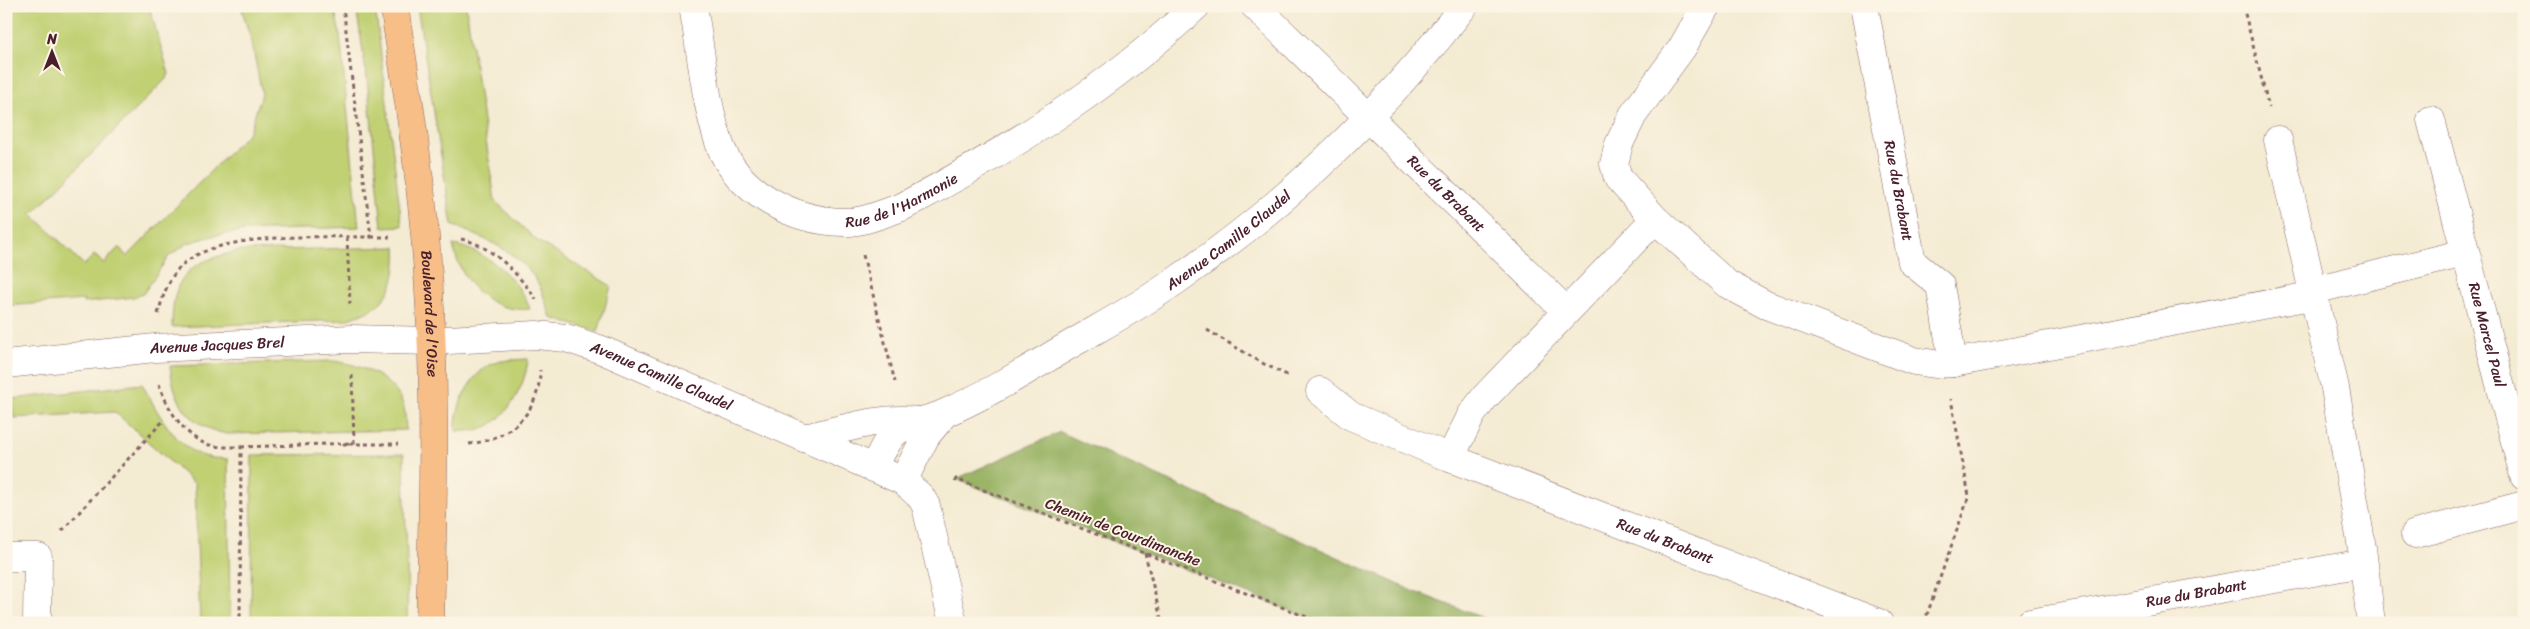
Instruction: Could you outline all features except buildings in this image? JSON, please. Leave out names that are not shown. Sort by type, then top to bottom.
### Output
[{"type":"main road","name":"Boulevard de l'Oise","points":[[394,6],[424,236],[431,341],[433,444],[430,623]]},
{"type":"street","name":"Rue de l'Harmonie","points":[[693,6],[714,123],[720,146],[729,164],[746,184],[773,204],[801,215],[843,222],[854,221],[902,207],[1038,130],[1095,89],[1173,28],[1196,6]]},
{"type":"street","points":[[1254,6],[1368,118]]},
{"type":"street","name":"Avenue Camille Claudel","points":[[944,414],[1027,369],[1173,283],[1250,227],[1331,157],[1421,61],[1464,6]]},
{"type":"street","points":[[1706,6],[1682,48],[1633,115],[1619,144],[1614,164],[1618,178],[1655,219],[1727,284],[1766,305],[1914,360],[1935,364],[1953,363],[2315,292],[2465,253]]},
{"type":"street","name":"Rue du Brabant","points":[[1864,6],[1912,262],[1940,285],[1953,363]]},
{"type":"street","name":"Rue du Brabant","points":[[1368,118],[1566,311]]},
{"type":"street","name":"Rue Marcel Paul","points":[[2431,120],[2524,476]]},
{"type":"street","points":[[2278,140],[2315,292],[2335,388],[2371,623]]},
{"type":"street","points":[[1450,458],[1472,414],[1484,397],[1655,219]]},
{"type":"street","name":"Avenue Camille Claudel","points":[[431,341],[536,335],[566,338],[602,350],[886,473]]},
{"type":"street","name":"Avenue Jacques Brel","points":[[6,364],[155,348],[351,339],[431,341]]},
{"type":"street","name":"Rue du Brabant","points":[[1320,390],[1351,416],[1450,458],[1879,623]]},
{"type":"street","points":[[886,473],[882,449],[893,434],[919,421],[944,414]]},
{"type":"street","points":[[886,473],[926,436],[944,414]]},
{"type":"street","points":[[804,438],[879,420],[900,418],[919,421]]},
{"type":"street","points":[[886,473],[914,489],[926,506],[953,623]]},
{"type":"street","points":[[2415,534],[2524,505]]},
{"type":"street","points":[[6,557],[38,557],[37,623]]},
{"type":"street","name":"Rue du Brabant","points":[[2030,623],[2363,563]]},
{"type":"path","points":[[2243,6],[2278,140]]},
{"type":"path","points":[[854,221],[896,382]]},
{"type":"path","points":[[1207,330],[1264,364],[1320,390]]},
{"type":"path","points":[[1924,623],[1969,496],[1951,401],[1953,363]]},
{"type":"path","points":[[38,557],[163,421]]},
{"type":"path","name":"Chemin de Courdimanche","points":[[926,506],[942,503],[956,479],[1322,623]]},
{"type":"path","points":[[1145,553],[1162,623]]},
{"type":"green space","points":[[6,6],[149,6],[169,74],[32,214],[84,265],[94,255],[104,263],[119,247],[127,257],[249,132],[262,94],[252,44],[241,6],[334,6],[340,35],[359,227],[243,231],[213,236],[188,243],[169,256],[143,294],[134,297],[83,303],[84,300],[6,306]]},
{"type":"green space","points":[[356,6],[375,6],[402,226],[382,227],[367,78]]},
{"type":"green space","points":[[417,6],[466,6],[495,201],[536,240],[611,286],[598,332],[551,318],[539,285],[522,264],[512,255],[489,241],[452,225]]},
{"type":"green space","points":[[453,245],[477,253],[500,268],[518,287],[530,309],[502,306],[490,301],[480,293],[463,272]]},
{"type":"green space","points":[[396,247],[395,275],[392,286],[386,296],[370,310],[344,320],[172,327],[175,294],[180,283],[187,273],[207,260],[239,251]]},
{"type":"green space","points":[[528,359],[521,387],[505,413],[486,427],[456,431],[458,412],[464,394],[482,370],[494,363]]},
{"type":"green space","points":[[333,361],[363,368],[382,378],[390,385],[397,393],[403,405],[406,430],[228,434],[215,431],[203,426],[186,412],[175,391],[170,366]]},
{"type":"green space","points":[[142,384],[168,428],[186,447],[208,457],[228,459],[230,623],[200,623],[195,484],[115,412],[13,418],[12,399]]},
{"type":"green space","points":[[1060,432],[1413,591],[1496,623],[1322,623],[956,479]]},
{"type":"green space","points":[[404,454],[407,623],[251,623],[252,455]]}]
